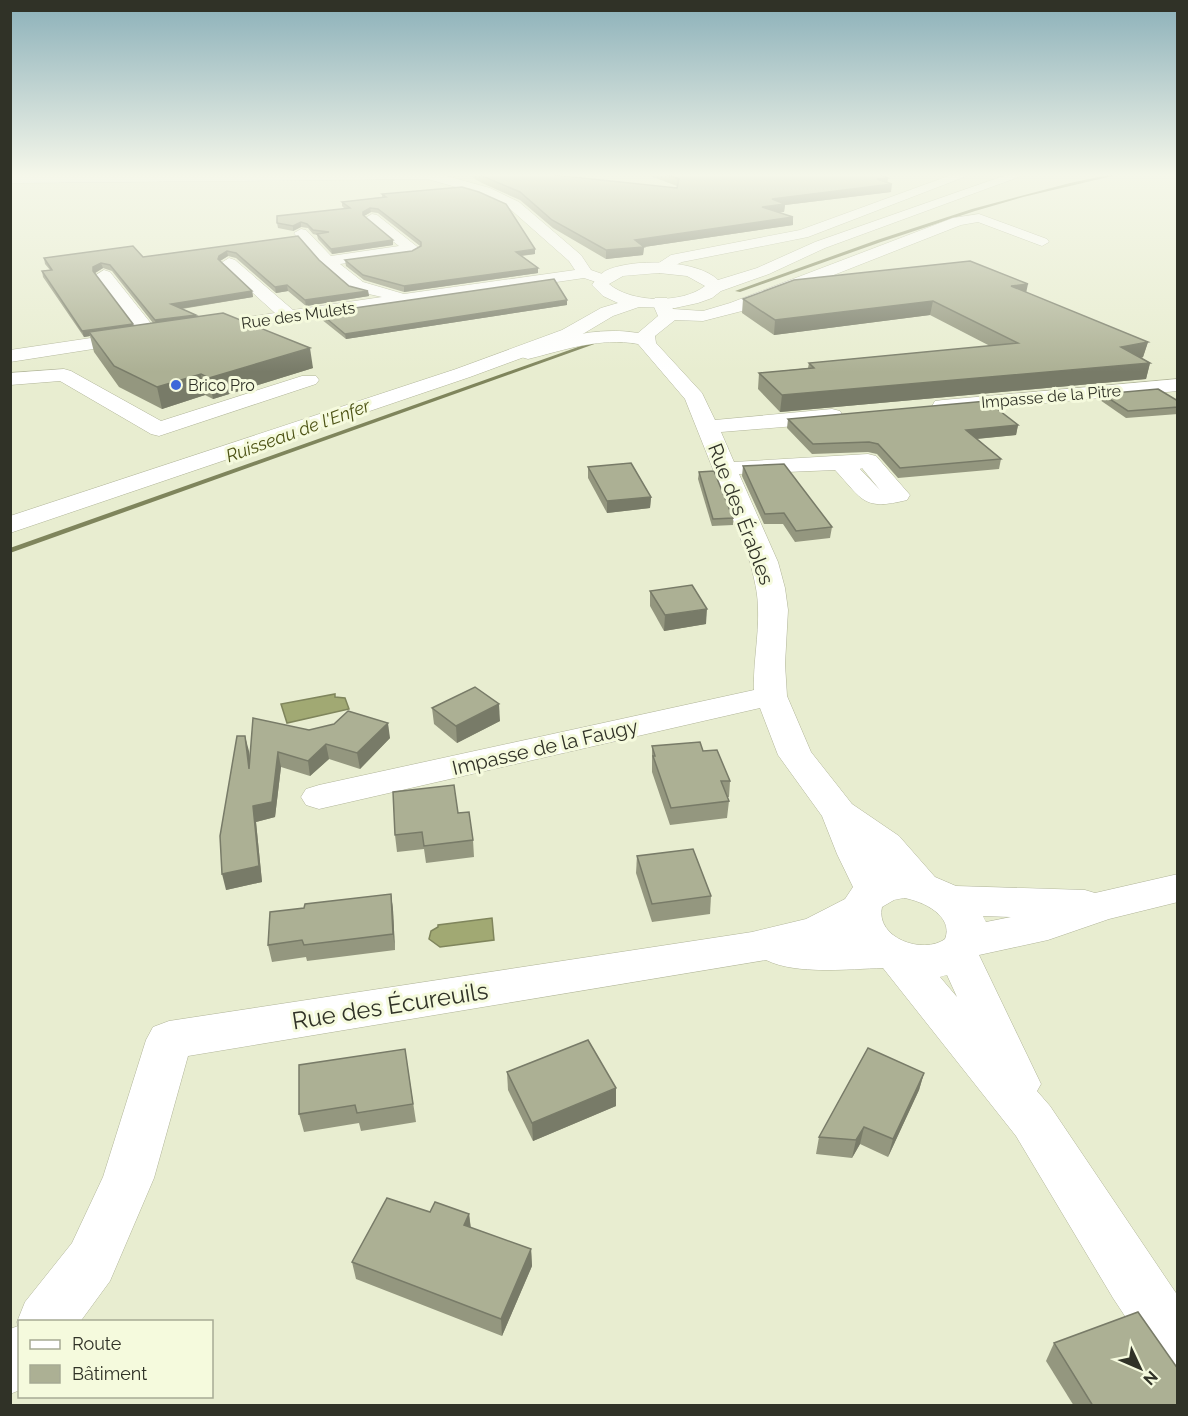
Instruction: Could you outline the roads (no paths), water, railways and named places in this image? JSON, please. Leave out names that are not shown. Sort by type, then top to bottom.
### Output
[{"type":"street","points":[[308,240],[327,261],[357,286],[411,300]]},
{"type":"street","points":[[327,261],[412,249],[400,240]]},
{"type":"street","points":[[554,240],[575,258],[585,273],[603,285],[610,296],[703,316],[736,307],[909,240]]},
{"type":"street","points":[[660,268],[677,258],[771,240]]},
{"type":"street","points":[[10,511],[548,329],[590,310],[600,302],[603,285],[614,274],[660,268],[696,273],[721,273],[747,268],[770,254],[804,240]]},
{"type":"street","points":[[664,308],[700,297],[715,287],[763,272],[834,240]]},
{"type":"street","points":[[1035,240],[1042,243]]},
{"type":"street","points":[[229,263],[290,317]]},
{"type":"street","name":"Rue des Mulets","points":[[185,331],[585,273]]},
{"type":"street","points":[[696,273],[709,279],[715,287]]},
{"type":"street","points":[[10,356],[156,335],[104,275]]},
{"type":"street","points":[[10,525],[463,372],[569,334],[607,312],[637,302]]},
{"type":"street","points":[[463,372],[571,340],[602,334],[647,340],[646,334],[663,322],[664,308]]},
{"type":"street","name":"Rue des Érables","points":[[647,340],[647,344],[695,397],[764,562],[771,588],[771,696],[795,755],[839,813],[856,854],[868,900]]},
{"type":"street","points":[[10,379],[64,375],[159,429],[309,380]]},
{"type":"street","name":"Impasse de la Pitre","points":[[920,408],[1178,385]]},
{"type":"street","points":[[708,428],[849,415]]},
{"type":"street","points":[[724,468],[841,463]]},
{"type":"street","name":"Impasse de la Faugy","points":[[319,797],[771,696]]},
{"type":"street","name":"Rue des Érables","points":[[839,813],[885,845],[935,893]]},
{"type":"street","points":[[1102,906],[935,893],[889,886],[868,900],[860,921],[865,933],[879,947],[893,955],[920,962],[941,961],[962,947],[1048,925],[1102,906],[1178,888]]},
{"type":"street","points":[[935,893],[960,911],[968,926],[962,947],[972,981],[1033,1121]]},
{"type":"street","name":"Rue des Écureuils","points":[[47,1320],[91,1262],[128,1178],[170,1040],[753,948],[817,932],[868,900]]},
{"type":"street","name":"Rue des Écureuils","points":[[753,948],[893,955]]},
{"type":"street","points":[[893,955],[1033,1121],[1132,1279],[1178,1346]]},
{"type":"waterway","name":"Ruisseau de l'Enfer","points":[[738,291],[882,240]]},
{"type":"waterway","name":"Ruisseau de l'Enfer","points":[[10,551],[597,342]]},
{"type":"place","name":"Brico Pro","points":[[176,385]]}]
